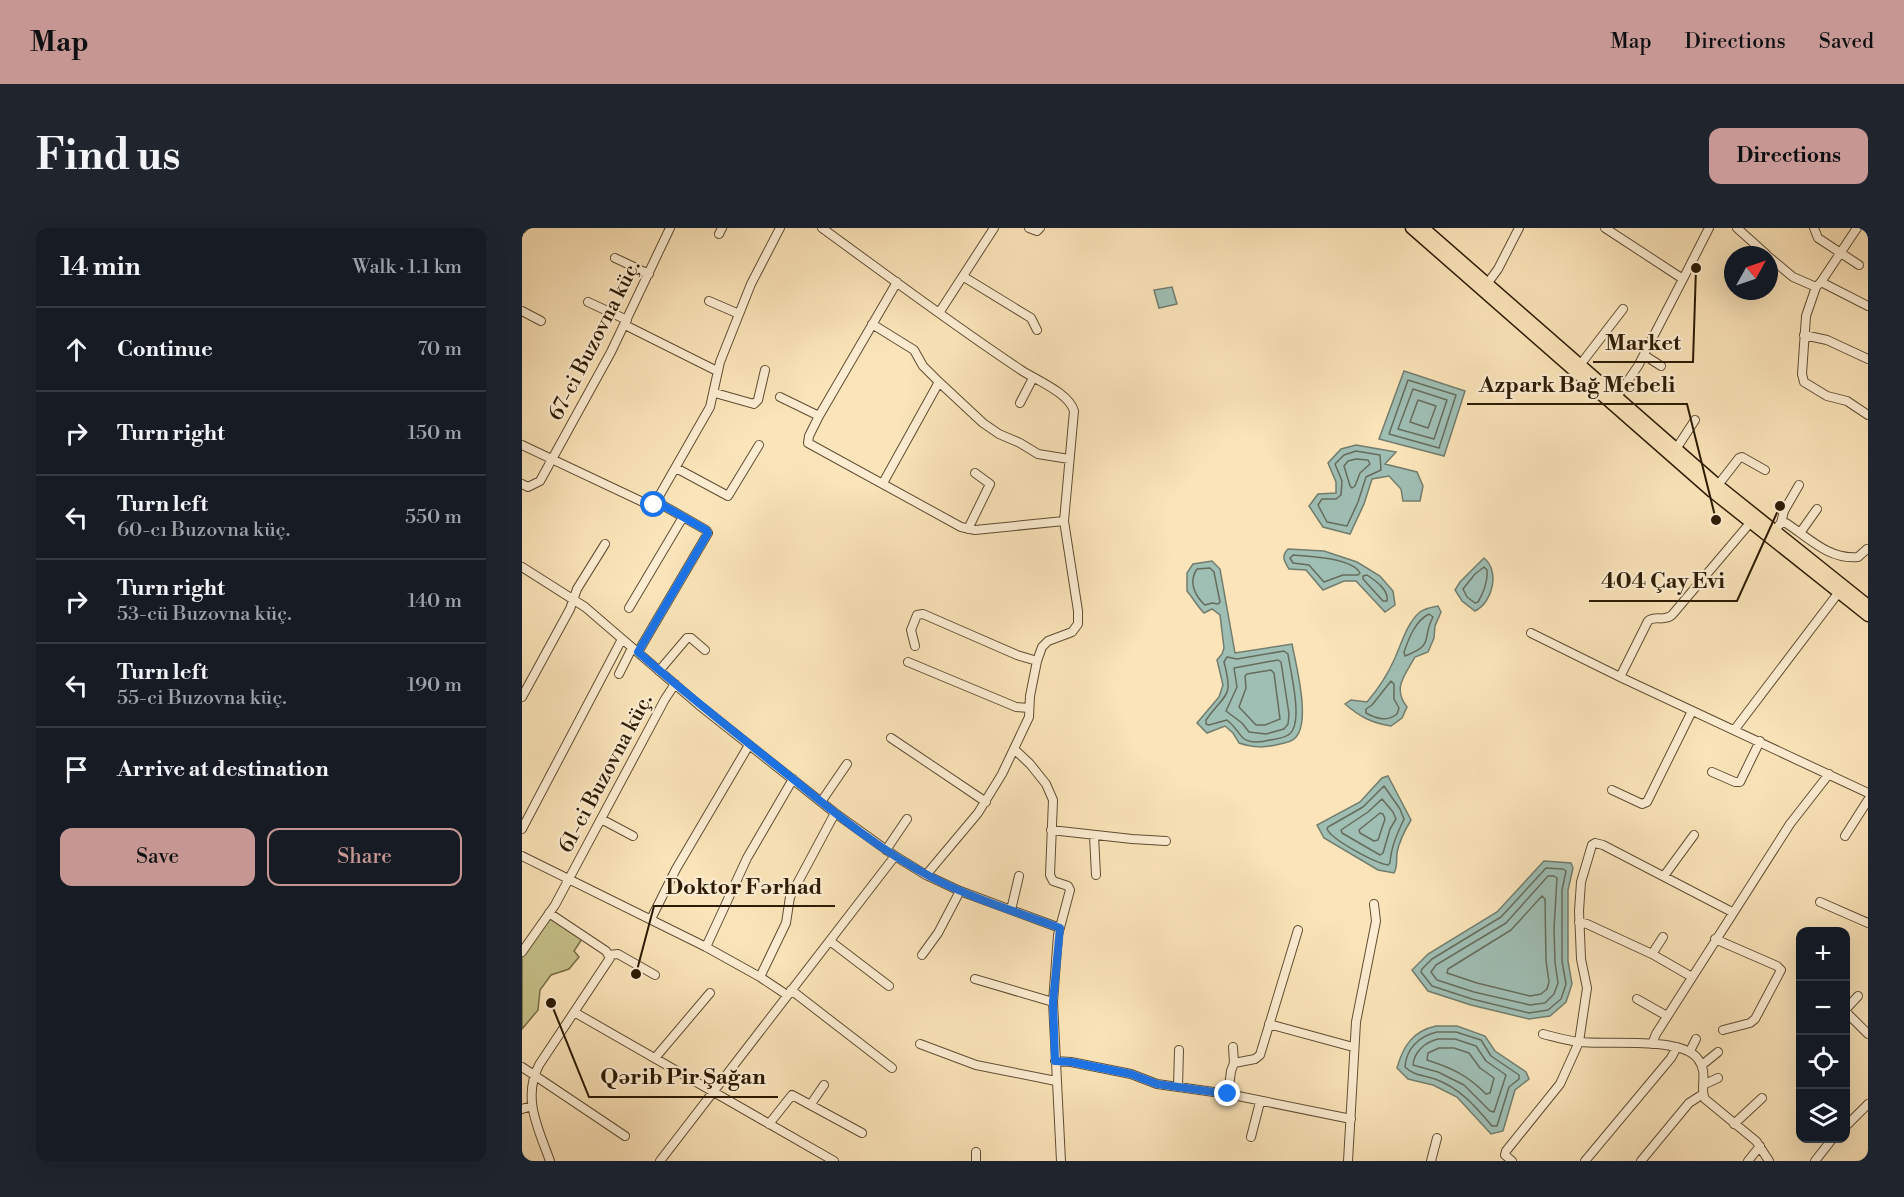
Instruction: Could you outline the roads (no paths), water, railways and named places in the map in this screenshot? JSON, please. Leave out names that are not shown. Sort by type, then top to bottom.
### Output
[{"type":"main road","points":[[1411,228],[1750,523],[1868,616]]},
{"type":"main road","points":[[1424,228],[1718,485],[1778,527],[1867,603]]},
{"type":"street","name":"67-ci Buzovna küç.","points":[[522,484],[528,487],[537,484],[552,460],[626,322],[670,228]]},
{"type":"street","points":[[522,445],[647,504],[654,505],[710,407],[715,393],[717,372],[739,314],[751,284],[780,228]]},
{"type":"street","points":[[822,228],[939,313],[1064,396],[1072,407],[1074,422],[1064,521],[1078,624],[1072,632],[1045,644],[1037,661],[1028,720],[1014,749],[986,802],[927,875]]},
{"type":"street","points":[[939,313],[994,228]]},
{"type":"street","points":[[1029,228],[1037,231],[1040,228]]},
{"type":"street","points":[[1487,284],[1498,269],[1519,228]]},
{"type":"street","points":[[1605,228],[1683,279]]},
{"type":"street","points":[[1617,398],[1644,355],[1709,228]]},
{"type":"street","points":[[1737,228],[1757,246]]},
{"type":"street","points":[[1814,228],[1818,238],[1859,266]]},
{"type":"street","points":[[1857,228],[1819,285],[1806,316],[1802,374],[1804,382],[1827,396],[1847,401],[1868,416]]},
{"type":"street","points":[[615,258],[649,274]]},
{"type":"street","points":[[1778,264],[1793,277],[1819,285],[1868,306]]},
{"type":"street","points":[[964,277],[1031,318],[1037,330]]},
{"type":"street","points":[[897,282],[819,416],[808,443],[883,483],[954,525],[968,529],[1064,521]]},
{"type":"street","points":[[709,301],[739,314]]},
{"type":"street","points":[[588,302],[717,372]]},
{"type":"street","points":[[1580,365],[1623,309]]},
{"type":"street","points":[[522,311],[541,321]]},
{"type":"street","points":[[872,324],[914,350],[923,366],[982,423],[1038,454],[1069,459]]},
{"type":"street","points":[[1804,335],[1827,340],[1868,358]]},
{"type":"street","points":[[1644,355],[1661,366]]},
{"type":"street","points":[[715,393],[754,404],[758,400],[765,370]]},
{"type":"street","points":[[1020,403],[1034,378]]},
{"type":"street","points":[[883,483],[939,382]]},
{"type":"street","points":[[780,397],[819,416]]},
{"type":"street","points":[[1676,449],[1695,420]]},
{"type":"street","points":[[676,468],[728,496],[759,446]]},
{"type":"street","points":[[1718,485],[1742,457],[1765,470]]},
{"type":"street","points":[[968,529],[990,484],[989,481],[975,473]]},
{"type":"street","points":[[1778,527],[1799,485]]},
{"type":"street","points":[[619,674],[707,536],[706,530],[657,502]]},
{"type":"street","points":[[1800,533],[1817,509]]},
{"type":"street","points":[[629,608],[683,518]]},
{"type":"street","points":[[1620,678],[1648,621],[1654,618],[1666,619],[1672,615],[1750,523]]},
{"type":"street","points":[[1778,527],[1786,523],[1824,550],[1840,556],[1858,557],[1868,550]]},
{"type":"street","points":[[522,697],[570,609],[577,589],[605,544]]},
{"type":"street","points":[[522,567],[573,600],[821,802],[895,856],[960,891],[1060,928]]},
{"type":"street","points":[[1735,729],[1839,592]]},
{"type":"street","points":[[915,646],[911,630],[917,615],[923,614],[1017,655],[1037,661]]},
{"type":"street","points":[[1531,633],[1620,678],[1735,729],[1868,793]]},
{"type":"street","points":[[659,671],[687,638],[691,638],[705,650]]},
{"type":"street","points":[[522,829],[622,639]]},
{"type":"street","points":[[908,663],[1016,707],[1029,708]]},
{"type":"street","name":"61-ci Buzovna küç.","points":[[523,949],[549,913],[569,879],[675,684]]},
{"type":"street","points":[[1612,790],[1642,804],[1647,802],[1692,711]]},
{"type":"street","points":[[891,738],[986,802]]},
{"type":"street","points":[[1712,772],[1740,782],[1760,741]]},
{"type":"street","points":[[651,919],[676,869],[750,745]]},
{"type":"street","points":[[1014,749],[1030,764],[1051,792],[1053,808],[1049,870],[1055,883],[1068,886],[1070,890],[1060,928],[1053,1002],[1061,1161]]},
{"type":"street","points":[[821,802],[847,764]]},
{"type":"street","points":[[1653,1044],[1656,1034],[1732,912],[1793,819],[1829,774]]},
{"type":"street","points":[[706,947],[750,852],[793,779]]},
{"type":"street","points":[[1845,836],[1868,800]]},
{"type":"street","points":[[760,976],[786,923],[790,897],[835,813]]},
{"type":"street","points":[[601,819],[633,836]]},
{"type":"street","points":[[886,849],[907,819]]},
{"type":"street","points":[[1051,830],[1094,836],[1166,841]]},
{"type":"street","points":[[1664,876],[1694,835]]},
{"type":"street","points":[[1094,836],[1096,875]]},
{"type":"street","points":[[1512,1161],[1505,1155],[1506,1150],[1560,1084],[1579,1042],[1587,988],[1581,959],[1579,922],[1581,882],[1591,848],[1595,843],[1603,845],[1732,912]]},
{"type":"street","points":[[522,856],[706,947],[789,992],[892,1068]]},
{"type":"street","points":[[660,1161],[895,856]]},
{"type":"street","points":[[1011,910],[1019,876]]},
{"type":"street","points":[[922,955],[938,933],[960,891]]},
{"type":"street","points":[[1820,902],[1868,923]]},
{"type":"street","points":[[1347,1161],[1353,1047],[1359,1002],[1376,921],[1374,904]]},
{"type":"street","points":[[549,913],[609,955],[618,954],[655,975]]},
{"type":"street","points":[[1579,922],[1652,954],[1692,977]]},
{"type":"street","points":[[1234,1063],[1258,1058],[1298,930]]},
{"type":"street","points":[[1652,954],[1663,937]]},
{"type":"street","points":[[1715,939],[1778,966],[1781,970],[1755,1019],[1750,1023],[1723,1030]]},
{"type":"street","points":[[830,941],[889,986]]},
{"type":"street","points":[[550,1161],[532,1106],[530,1086],[533,1075],[607,963],[609,955]]},
{"type":"street","points":[[975,980],[1053,1002]]},
{"type":"street","points":[[655,1058],[710,993]]},
{"type":"street","points":[[1850,1005],[1858,996]]},
{"type":"street","points":[[1637,999],[1667,1016]]},
{"type":"street","points":[[574,1012],[834,1161]]},
{"type":"street","points":[[1850,1015],[1868,1034]]},
{"type":"street","points":[[1269,1024],[1353,1047]]},
{"type":"street","points":[[1543,1034],[1579,1042],[1653,1044],[1677,1047],[1690,1052],[1702,1065],[1705,1084],[1703,1094],[1708,1102],[1760,1146],[1769,1161]]},
{"type":"street","points":[[1690,1052],[1696,1039]]},
{"type":"street","points":[[920,1044],[976,1065],[1056,1081]]},
{"type":"street","points":[[1228,1094],[1234,1063],[1233,1047]]},
{"type":"street","points":[[1585,1161],[1675,1053],[1677,1047]]},
{"type":"street","points":[[1178,1087],[1179,1050]]},
{"type":"street","points":[[1702,1065],[1718,1052]]},
{"type":"street","points":[[1055,1061],[1121,1072],[1152,1083],[1228,1094],[1351,1119]]},
{"type":"street","points":[[522,1067],[625,1136]]},
{"type":"street","points":[[1705,1084],[1718,1078]]},
{"type":"street","points":[[769,1124],[792,1095],[796,1085]]},
{"type":"street","points":[[811,1104],[824,1085]]},
{"type":"street","points":[[1641,1161],[1689,1103],[1703,1094]]},
{"type":"street","points":[[792,1095],[862,1133]]},
{"type":"street","points":[[1734,1124],[1762,1098]]},
{"type":"street","points":[[1251,1137],[1260,1102]]},
{"type":"street","points":[[1850,1121],[1868,1104]]},
{"type":"street","points":[[522,1109],[532,1106]]},
{"type":"street","points":[[1431,1161],[1437,1138]]},
{"type":"street","points":[[1815,1161],[1829,1143]]},
{"type":"street","points":[[1748,1161],[1760,1146]]},
{"type":"water","points":[[1172,287],[1177,304],[1159,308],[1154,290]]},
{"type":"water","points":[[1404,371],[1465,391],[1444,456],[1379,439]]},
{"type":"water","points":[[1356,445],[1396,452],[1385,464],[1417,472],[1423,486],[1420,501],[1403,501],[1401,489],[1389,476],[1372,479],[1364,504],[1350,534],[1323,527],[1309,506],[1318,494],[1336,493],[1336,482],[1328,463],[1341,449]]},
{"type":"water","points":[[1288,549],[1324,551],[1357,562],[1380,576],[1393,591],[1395,605],[1385,612],[1356,581],[1344,581],[1323,590],[1306,570],[1289,569],[1284,559],[1284,554]]},
{"type":"water","points":[[1484,558],[1492,570],[1492,586],[1486,601],[1475,611],[1462,601],[1455,590]]},
{"type":"water","points":[[1212,561],[1220,569],[1235,653],[1292,644],[1301,694],[1302,721],[1299,732],[1291,741],[1269,746],[1250,746],[1239,743],[1225,726],[1207,733],[1197,723],[1219,697],[1223,685],[1217,660],[1224,648],[1220,615],[1212,609],[1204,613],[1199,608],[1187,591],[1187,573],[1193,564]]},
{"type":"water","points":[[1438,606],[1441,612],[1428,652],[1415,657],[1400,688],[1407,707],[1402,718],[1391,726],[1384,725],[1366,719],[1345,704],[1351,700],[1367,702],[1389,670],[1415,616]]},
{"type":"water","points":[[1388,776],[1411,820],[1399,844],[1394,873],[1378,870],[1324,838],[1317,825],[1360,802],[1382,778]]},
{"type":"water","points":[[1544,861],[1571,863],[1573,868],[1568,890],[1568,961],[1572,984],[1566,1002],[1550,1016],[1529,1019],[1471,1005],[1428,991],[1412,970],[1428,954],[1497,912]]},
{"type":"water","points":[[1436,1026],[1457,1026],[1485,1036],[1495,1051],[1526,1072],[1529,1079],[1515,1090],[1503,1131],[1491,1134],[1457,1097],[1433,1085],[1408,1079],[1397,1068],[1402,1053],[1410,1041],[1421,1032]]},
{"type":"place","name":"Market","points":[[1696,268]]},
{"type":"place","name":"404 Çay Evi","points":[[1780,506]]},
{"type":"place","name":"Azpark Bağ Mebeli","points":[[1716,520]]},
{"type":"place","name":"Doktor Fərhad","points":[[636,974]]},
{"type":"place","name":"Qərib Pir Şağan","points":[[551,1003]]}]
